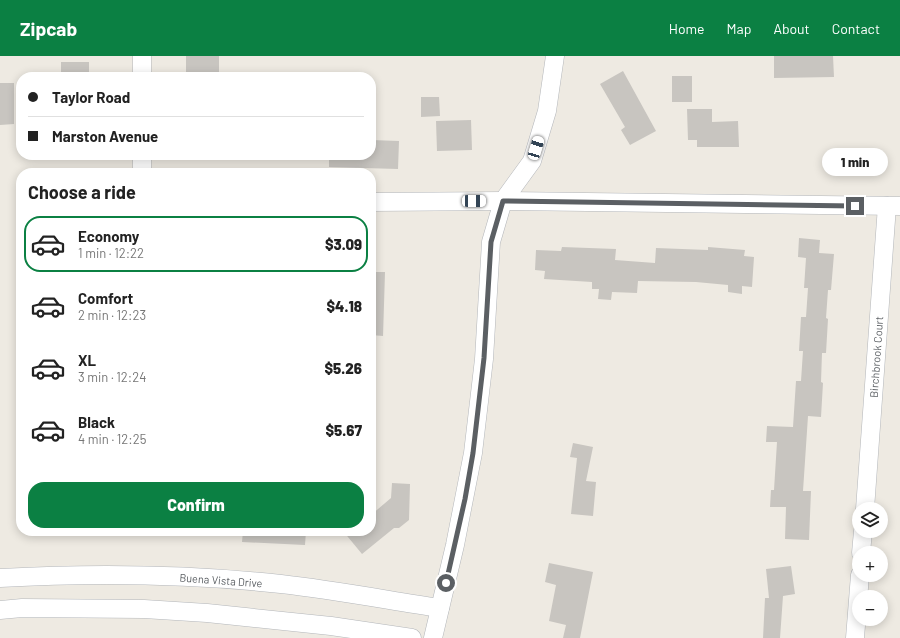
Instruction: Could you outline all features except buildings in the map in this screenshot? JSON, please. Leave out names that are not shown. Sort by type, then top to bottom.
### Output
[{"type":"street","points":[[142,56],[142,72]]},
{"type":"street","points":[[433,638],[455,545],[473,453],[484,358],[491,242],[503,201],[532,161],[547,111],[555,56]]},
{"type":"street","points":[[376,202],[503,201],[893,206]]},
{"type":"street","name":"Birchbrook Court","points":[[866,502],[893,206]]},
{"type":"street","name":"Buena Vista Drive","points":[[0,578],[92,575],[206,578],[303,587],[440,608]]},
{"type":"street","points":[[855,638],[859,582]]},
{"type":"street","points":[[0,610],[22,608],[144,609],[200,612],[331,626],[412,638]]},
{"type":"route","points":[[446,583],[465,499],[473,453],[484,358],[491,242],[503,201],[855,206]]}]
